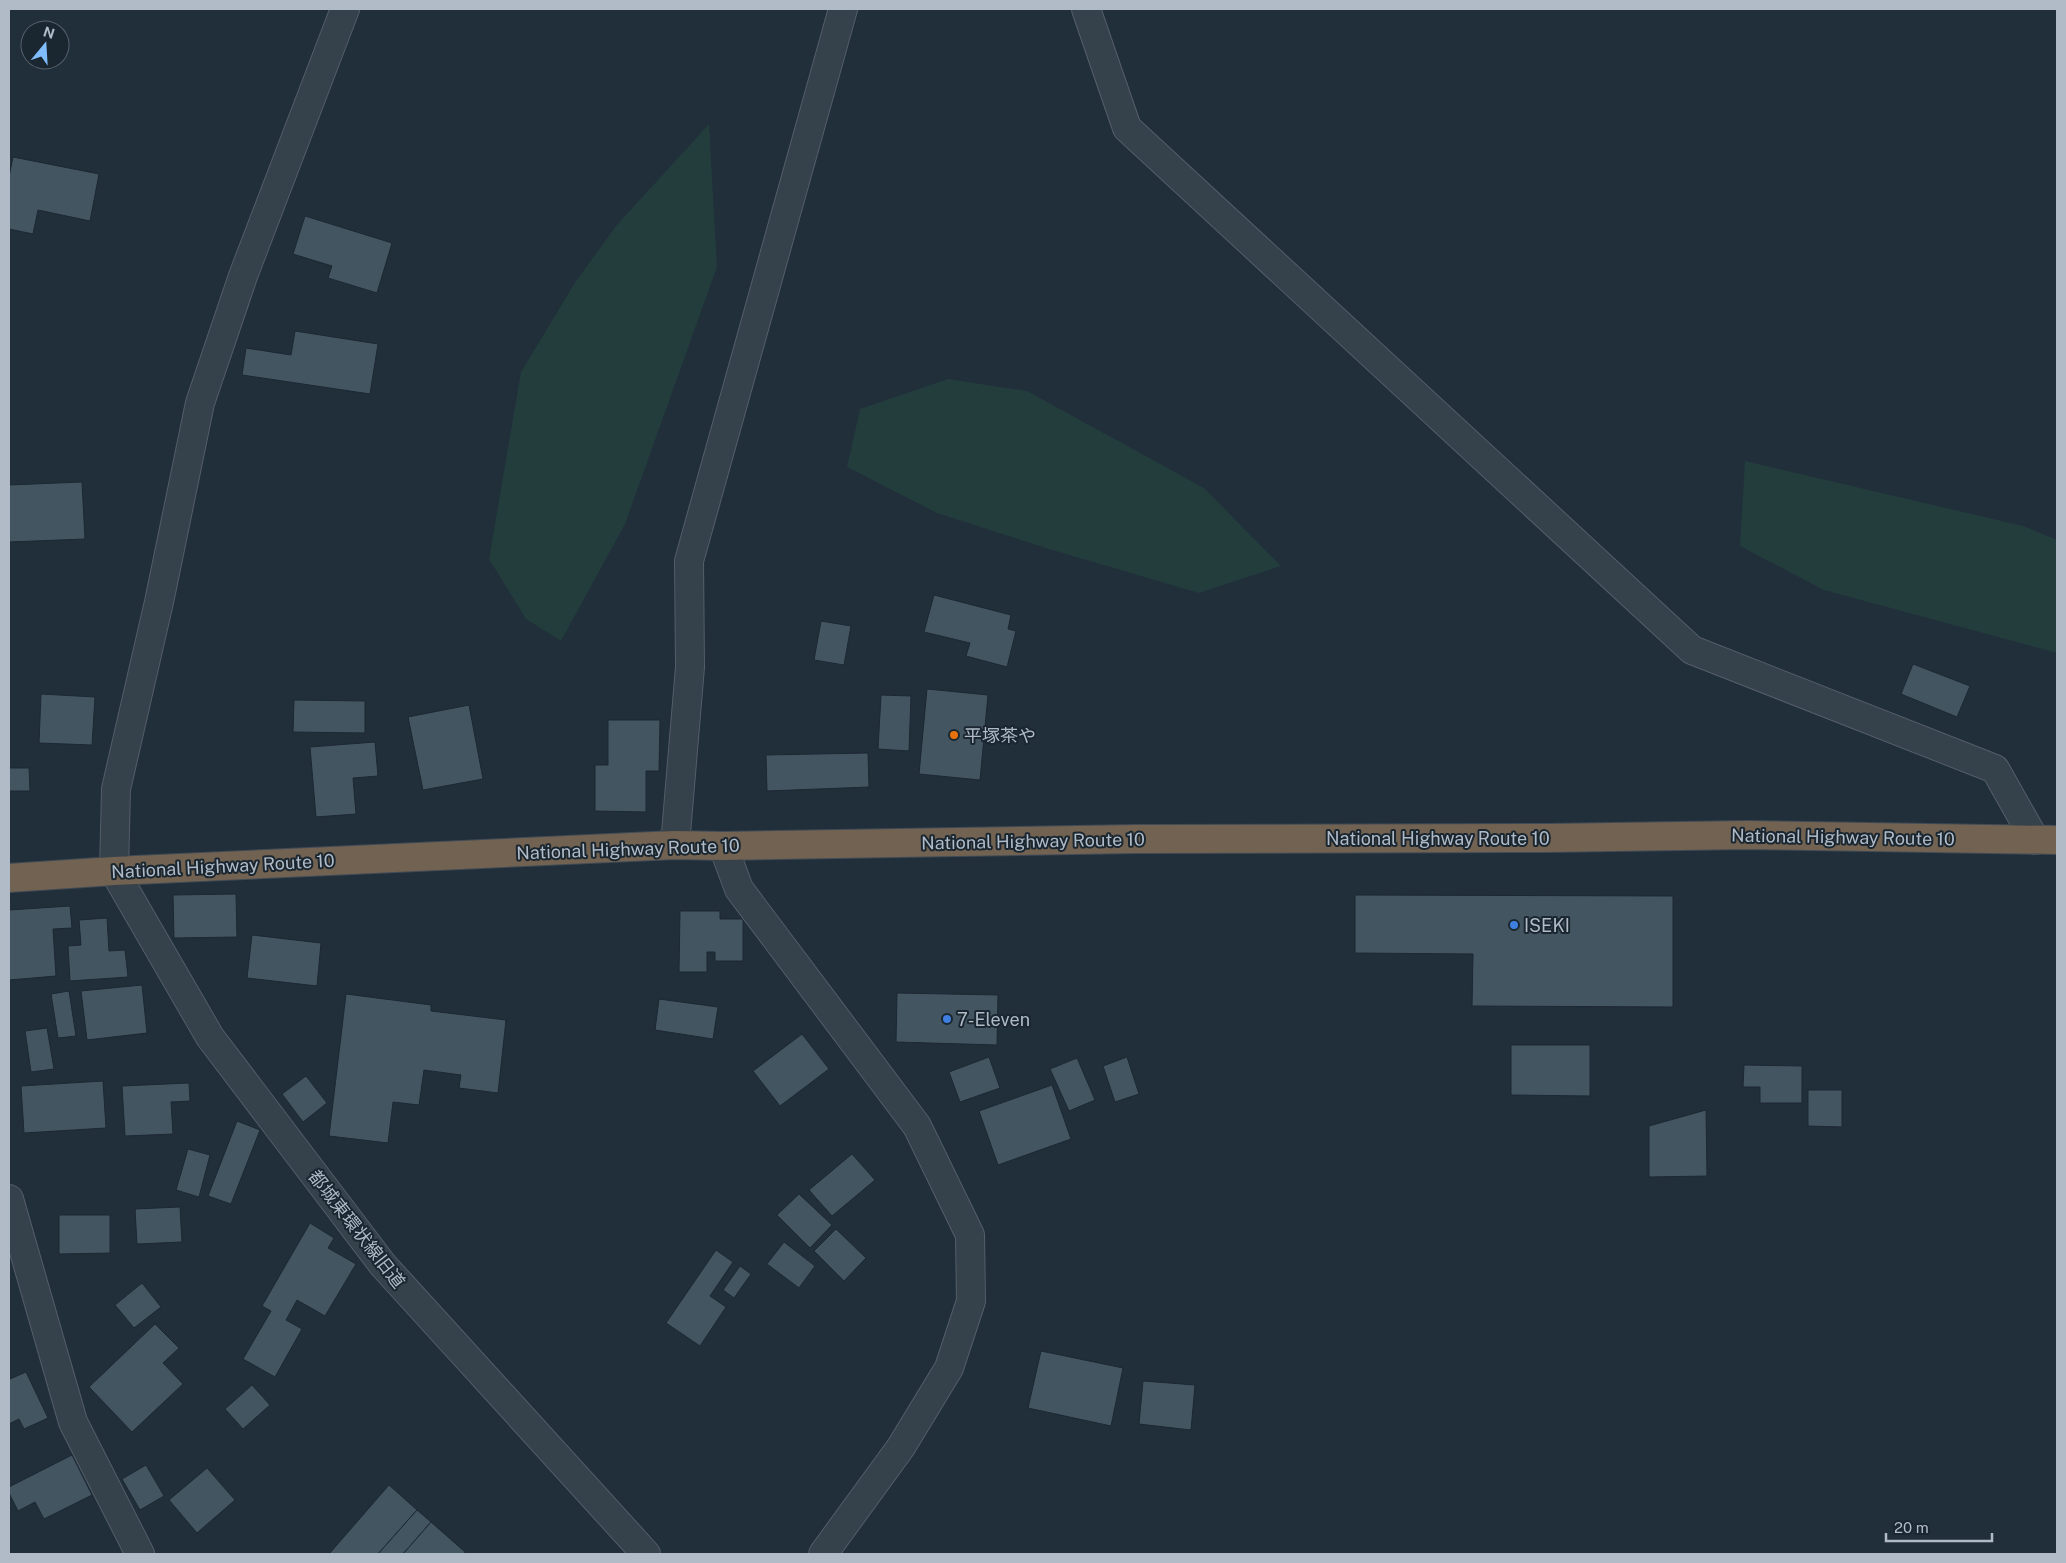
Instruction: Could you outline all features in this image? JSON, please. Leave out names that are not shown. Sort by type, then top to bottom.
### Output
[{"type":"highway","name":"National Highway Route 10","points":[[9,878],[114,871],[675,845],[723,846],[1136,839],[1747,836],[2046,840]]},
{"type":"street","points":[[114,871],[116,789],[159,602],[200,403],[243,276],[345,9]]},
{"type":"street","points":[[675,845],[690,667],[689,561],[843,9]]},
{"type":"street","points":[[1086,9],[1127,128],[1692,650],[1995,769],[2046,840]]},
{"type":"street","points":[[723,846],[738,889],[917,1126],[970,1235],[971,1301],[949,1368],[901,1447],[823,1554]]},
{"type":"street","name":"都城東環状線旧道","points":[[114,871],[210,1037],[383,1265],[646,1554]]},
{"type":"street","points":[[9,1199],[73,1422],[140,1554]]},
{"type":"green space","points":[[709,124],[717,267],[625,524],[561,641],[526,619],[489,559],[521,372],[576,281],[616,226]]},
{"type":"green space","points":[[948,379],[1027,391],[1204,488],[1281,566],[1199,593],[1049,549],[937,513],[847,467],[860,409]]},
{"type":"green space","points":[[1745,461],[2023,526],[2057,540],[2057,653],[1824,590],[1740,546]]},
{"type":"building","points":[[13,157],[99,174],[90,221],[38,210],[33,234],[9,229],[9,177]]},
{"type":"building","points":[[305,216],[392,243],[377,293],[328,278],[332,266],[293,254]]},
{"type":"building","points":[[295,331],[378,344],[370,394],[242,375],[246,348],[291,355]]},
{"type":"building","points":[[82,482],[85,539],[9,542],[9,485]]},
{"type":"building","points":[[934,595],[1011,615],[1008,629],[1016,631],[1007,667],[966,656],[970,643],[924,632]]},
{"type":"building","points":[[821,621],[851,626],[844,665],[814,660]]},
{"type":"building","points":[[1913,664],[1970,686],[1957,717],[1901,694]]},
{"type":"building","name":"平塚茶や","points":[[927,689],[988,695],[980,780],[919,774]]},
{"type":"building","points":[[41,694],[95,697],[92,745],[39,743]]},
{"type":"building","points":[[881,695],[911,696],[909,751],[878,749]]},
{"type":"building","points":[[294,700],[365,701],[365,733],[293,732]]},
{"type":"building","points":[[469,705],[483,779],[423,790],[408,717]]},
{"type":"building","points":[[608,720],[660,720],[659,771],[646,771],[646,812],[595,811],[595,765],[608,765]]},
{"type":"building","points":[[375,742],[378,776],[353,778],[356,814],[316,817],[310,747]]},
{"type":"building","points":[[868,753],[869,787],[767,791],[766,755]]},
{"type":"building","points":[[9,768],[29,768],[30,791],[9,791]]},
{"type":"building","points":[[236,894],[237,937],[174,938],[173,895]]},
{"type":"building","name":"ISEKI","points":[[1355,895],[1673,896],[1673,1007],[1472,1006],[1473,954],[1355,953]]},
{"type":"building","points":[[70,906],[72,928],[53,929],[56,976],[9,980],[9,910]]},
{"type":"building","points":[[680,911],[720,911],[720,919],[743,919],[743,961],[715,961],[715,952],[707,952],[707,972],[679,972]]},
{"type":"building","points":[[107,918],[109,951],[125,950],[128,977],[70,981],[68,946],[81,945],[79,920]]},
{"type":"building","points":[[252,935],[321,943],[317,986],[247,978]]},
{"type":"building","points":[[142,985],[147,1033],[87,1040],[81,991]]},
{"type":"building","points":[[69,991],[76,1036],[58,1038],[51,994]]},
{"type":"building","name":"7-Eleven","points":[[897,993],[998,995],[997,1045],[896,1042]]},
{"type":"building","points":[[346,994],[431,1005],[431,1011],[506,1020],[498,1093],[459,1088],[461,1075],[424,1070],[419,1105],[393,1102],[388,1143],[329,1136]]},
{"type":"building","points":[[659,999],[718,1007],[713,1039],[655,1030]]},
{"type":"building","points":[[47,1028],[54,1069],[31,1072],[25,1031]]},
{"type":"building","points":[[802,1034],[829,1069],[780,1106],[753,1071]]},
{"type":"building","points":[[1511,1045],[1590,1045],[1590,1096],[1511,1095]]},
{"type":"building","points":[[989,1057],[1000,1088],[960,1102],[949,1072]]},
{"type":"building","points":[[1127,1057],[1139,1094],[1115,1102],[1103,1066]]},
{"type":"building","points":[[1077,1058],[1095,1100],[1069,1111],[1050,1069]]},
{"type":"building","points":[[1744,1065],[1802,1066],[1802,1103],[1760,1103],[1760,1087],[1743,1087]]},
{"type":"building","points":[[306,1076],[327,1103],[303,1122],[282,1094]]},
{"type":"building","points":[[103,1081],[106,1128],[24,1133],[21,1086]]},
{"type":"building","points":[[189,1083],[190,1101],[171,1102],[173,1134],[125,1136],[122,1086]]},
{"type":"building","points":[[1052,1085],[1071,1139],[998,1165],[979,1111]]},
{"type":"building","points":[[1808,1090],[1842,1090],[1842,1127],[1808,1126]]},
{"type":"building","points":[[1706,1110],[1707,1176],[1649,1177],[1649,1126]]},
{"type":"building","points":[[237,1121],[260,1130],[231,1204],[208,1196]]},
{"type":"building","points":[[188,1149],[210,1155],[199,1197],[176,1190]]},
{"type":"building","points":[[852,1154],[875,1180],[832,1216],[809,1190]]},
{"type":"building","points":[[799,1194],[832,1225],[810,1248],[777,1215]]},
{"type":"building","points":[[180,1207],[182,1242],[137,1244],[135,1209]]},
{"type":"building","points":[[59,1215],[110,1215],[110,1253],[59,1254]]},
{"type":"building","points":[[310,1223],[334,1238],[328,1248],[356,1264],[325,1316],[297,1300],[286,1320],[302,1329],[275,1377],[243,1359],[271,1311],[262,1306]]},
{"type":"building","points":[[836,1229],[866,1258],[844,1281],[814,1251]]},
{"type":"building","points":[[784,1242],[815,1266],[799,1288],[767,1264]]},
{"type":"building","points":[[716,1250],[733,1262],[710,1296],[726,1307],[700,1346],[666,1323]]},
{"type":"building","points":[[740,1266],[751,1274],[734,1298],[723,1290]]},
{"type":"building","points":[[142,1283],[161,1307],[134,1328],[115,1305]]},
{"type":"building","points":[[155,1324],[179,1348],[163,1363],[183,1384],[132,1432],[89,1387]]},
{"type":"building","points":[[1041,1351],[1123,1368],[1111,1426],[1028,1408]]},
{"type":"building","points":[[26,1372],[48,1418],[24,1429],[19,1419],[9,1424],[9,1376],[10,1379]]},
{"type":"building","points":[[1143,1381],[1195,1385],[1191,1430],[1139,1424]]},
{"type":"building","points":[[252,1385],[270,1405],[243,1429],[225,1409]]},
{"type":"building","points":[[72,1455],[92,1495],[44,1519],[35,1502],[18,1511],[9,1493],[9,1487]]},
{"type":"building","points":[[146,1465],[164,1496],[140,1510],[122,1479]]},
{"type":"building","points":[[207,1468],[235,1500],[197,1533],[169,1500]]},
{"type":"building","points":[[389,1485],[417,1510],[378,1554],[329,1554]]},
{"type":"building","points":[[417,1510],[431,1522],[403,1554],[378,1554]]},
{"type":"building","points":[[431,1522],[465,1552],[463,1554],[403,1554]]},
{"type":"place","name":"平塚茶や","points":[[954,735]]},
{"type":"place","name":"ISEKI","points":[[1514,925]]},
{"type":"place","name":"7-Eleven","points":[[947,1019]]}]
